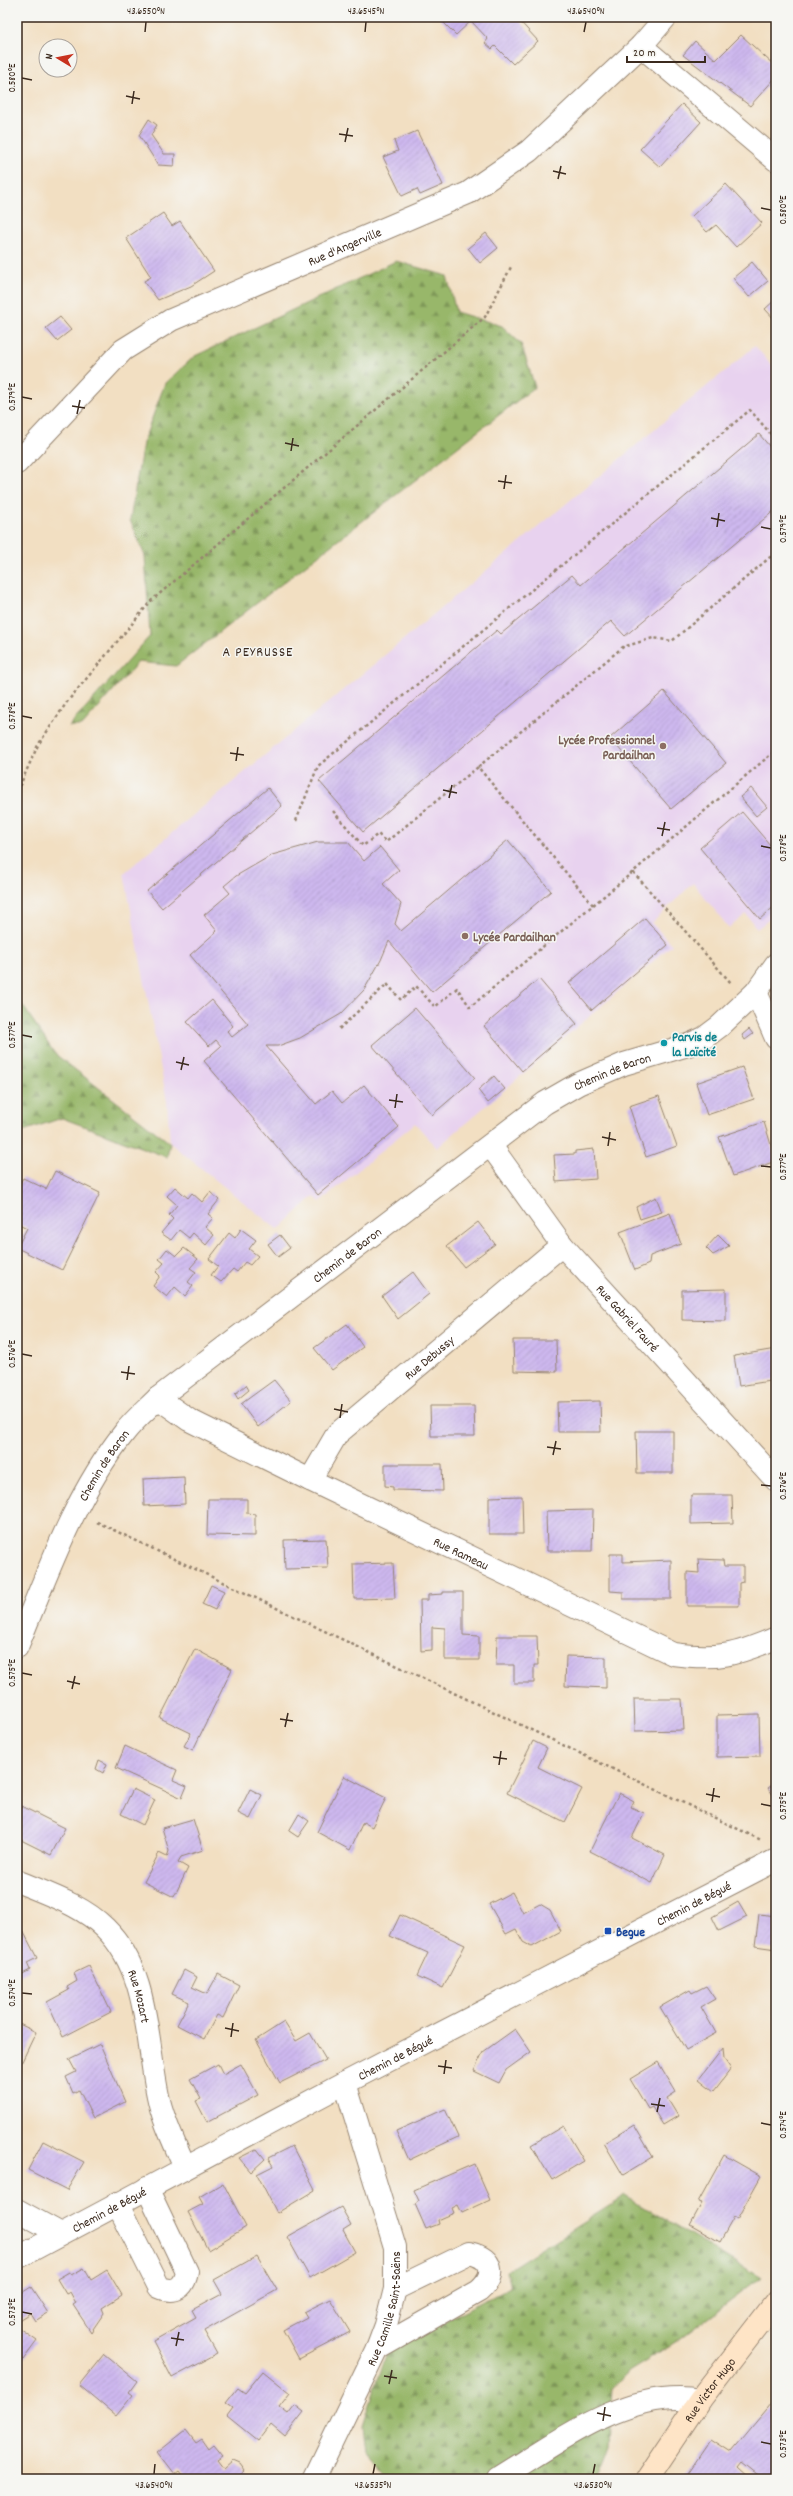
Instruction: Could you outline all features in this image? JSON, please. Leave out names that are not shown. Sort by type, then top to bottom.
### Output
[{"type":"main road","name":"Rue Victor Hugo","points":[[647,2479],[700,2400],[776,2302]]},
{"type":"street","name":"Rue d'Angerville","points":[[17,463],[123,350],[171,320],[468,192],[528,151],[641,46],[666,17]]},
{"type":"street","points":[[641,46],[776,160]]},
{"type":"street","name":"Chemin de Baron","points":[[17,1647],[75,1511],[98,1471],[125,1432],[158,1398],[491,1146],[545,1103],[578,1084],[624,1064],[688,1045],[704,1038],[720,1026],[756,992],[776,964]]},
{"type":"street","points":[[756,992],[776,1038]]},
{"type":"street","name":"Rue Gabriel Fauré","points":[[491,1146],[562,1245],[776,1480]]},
{"type":"street","name":"Rue Debussy","points":[[310,1480],[337,1434],[562,1245]]},
{"type":"street","name":"Rue Rameau","points":[[158,1398],[189,1420],[310,1480],[673,1654],[702,1658],[731,1655],[776,1638]]},
{"type":"street","name":"Chemin de Bégué","points":[[17,2258],[345,2082],[776,1860]]},
{"type":"street","name":"Rue Mozart","points":[[17,1881],[81,1910],[105,1927],[121,1946],[131,1964],[140,1995],[163,2118],[185,2168]]},
{"type":"street","name":"Rue Camille Saint-Saëns","points":[[314,2479],[377,2349],[386,2325],[395,2289],[394,2247],[345,2082]]},
{"type":"street","points":[[117,2204],[159,2288],[169,2291],[178,2289],[185,2282],[187,2272],[146,2188]]},
{"type":"street","points":[[17,2210],[61,2234]]},
{"type":"street","points":[[377,2349],[479,2291],[487,2284],[490,2273],[488,2263],[480,2255],[469,2253],[395,2289]]},
{"type":"street","points":[[497,2479],[583,2428],[620,2410],[647,2400],[680,2396],[700,2400]]},
{"type":"path","points":[[17,792],[38,744],[67,702],[151,601],[485,317],[511,268]]},
{"type":"path","points":[[296,821],[318,766],[750,410],[776,440]]},
{"type":"path","points":[[334,811],[363,846],[378,834],[386,842],[624,647],[653,638],[672,641],[776,552]]},
{"type":"path","points":[[339,1029],[387,984],[401,1000],[416,986],[435,1007],[457,988],[470,1007],[593,906],[776,750]]},
{"type":"path","points":[[478,767],[593,906]]},
{"type":"path","points":[[633,872],[733,986]]},
{"type":"path","points":[[75,1511],[762,1841]]},
{"type":"shaded area","name":"Lycée Pardailhan","points":[[755,346],[776,370],[776,914],[757,929],[746,914],[729,928],[693,883],[652,923],[672,945],[437,1148],[415,1123],[320,1202],[314,1196],[278,1230],[170,1143],[167,1101],[124,873]]},
{"type":"green space","points":[[396,261],[447,276],[456,312],[502,326],[521,344],[535,387],[176,666],[138,662],[82,726],[69,726],[150,636],[145,556],[130,520],[143,443],[165,383],[195,356]]},
{"type":"green space","points":[[17,997],[55,1054],[170,1143],[167,1157],[62,1118],[20,1132],[17,1137]]},
{"type":"green space","points":[[625,2196],[761,2278],[677,2342],[630,2371],[612,2386],[609,2447],[596,2479],[392,2479],[366,2451],[363,2426],[387,2352],[510,2287],[506,2271]]},
{"type":"building","points":[[438,17],[516,17],[538,41],[513,64],[495,46],[492,49],[485,43],[488,39],[471,21],[456,35]]},
{"type":"building","points":[[741,35],[776,67],[776,77],[750,106],[683,55],[695,41],[716,60]]},
{"type":"building","points":[[682,104],[701,122],[660,167],[640,149]]},
{"type":"building","points":[[149,119],[157,125],[151,135],[164,154],[175,154],[174,166],[158,165],[139,135]]},
{"type":"building","points":[[417,131],[443,185],[420,195],[417,189],[402,196],[383,157],[398,151],[394,141]]},
{"type":"building","points":[[726,184],[762,223],[736,247],[716,225],[707,232],[692,216]]},
{"type":"building","points":[[163,213],[172,226],[180,221],[214,271],[191,286],[158,300],[144,281],[151,277],[126,238]]},
{"type":"building","points":[[486,233],[498,248],[480,263],[468,248]]},
{"type":"building","points":[[752,262],[768,281],[749,297],[733,278]]},
{"type":"building","points":[[776,299],[776,321],[765,309]]},
{"type":"building","points":[[60,317],[71,330],[57,341],[46,328]]},
{"type":"building","points":[[759,434],[776,454],[776,509],[625,636],[611,621],[363,832],[319,781],[497,630],[501,634],[572,575],[581,585]]},
{"type":"building","points":[[664,691],[726,763],[671,809],[610,738]]},
{"type":"building","points":[[268,788],[282,806],[162,908],[147,891]]},
{"type":"building","points":[[751,788],[767,807],[756,816],[740,797]]},
{"type":"building","points":[[742,812],[776,852],[776,905],[760,919],[700,848]]},
{"type":"building","points":[[508,840],[551,891],[432,992],[389,941],[381,960],[364,990],[341,1014],[300,1038],[278,1046],[266,1046],[316,1104],[332,1091],[342,1103],[364,1085],[399,1127],[318,1195],[204,1061],[221,1046],[216,1040],[209,1046],[187,1022],[212,1000],[233,1026],[227,1031],[232,1037],[248,1024],[190,955],[217,931],[204,915],[230,893],[224,886],[236,876],[272,855],[318,842],[348,842],[364,861],[380,847],[399,870],[383,884],[401,904],[395,924],[401,931]]},
{"type":"building","points":[[645,918],[668,945],[592,1010],[569,983]]},
{"type":"building","points":[[539,979],[577,1024],[522,1071],[484,1026]]},
{"type":"building","points":[[415,1008],[475,1078],[432,1115],[372,1045]]},
{"type":"building","points":[[749,1029],[753,1034],[745,1040],[742,1035]]},
{"type":"building","points":[[742,1067],[754,1099],[707,1115],[696,1083]]},
{"type":"building","points":[[494,1076],[505,1089],[488,1103],[478,1090]]},
{"type":"building","points":[[659,1096],[677,1146],[646,1157],[629,1106]]},
{"type":"building","points":[[764,1122],[776,1161],[733,1176],[719,1137]]},
{"type":"building","points":[[594,1149],[596,1179],[556,1182],[554,1155],[575,1154],[575,1151]]},
{"type":"building","points":[[55,1171],[100,1193],[62,1270],[17,1248],[27,1228],[17,1223],[17,1189],[23,1178],[46,1189]]},
{"type":"building","points":[[175,1187],[188,1198],[192,1193],[202,1202],[210,1192],[219,1200],[208,1214],[213,1218],[205,1227],[214,1235],[206,1245],[193,1233],[189,1238],[179,1230],[171,1240],[161,1233],[173,1219],[169,1215],[177,1205],[167,1196]]},
{"type":"building","points":[[656,1197],[662,1212],[640,1219],[636,1207]]},
{"type":"building","points":[[670,1213],[681,1244],[650,1256],[649,1264],[635,1270],[620,1232]]},
{"type":"building","points":[[478,1222],[495,1244],[464,1267],[447,1246]]},
{"type":"building","points":[[241,1229],[256,1240],[249,1249],[258,1256],[250,1265],[245,1262],[237,1272],[233,1269],[221,1282],[211,1275],[218,1266],[209,1259],[229,1233],[235,1238]]},
{"type":"building","points":[[280,1235],[290,1248],[278,1257],[268,1244]]},
{"type":"building","points":[[718,1235],[729,1246],[713,1255],[706,1248]]},
{"type":"building","points":[[184,1248],[198,1259],[190,1268],[196,1272],[188,1282],[193,1286],[185,1296],[175,1287],[167,1297],[153,1286],[160,1276],[156,1272],[164,1263],[159,1259],[167,1249],[176,1256]]},
{"type":"building","points":[[413,1272],[429,1294],[398,1319],[382,1296]]},
{"type":"building","points":[[726,1289],[726,1321],[682,1320],[682,1290]]},
{"type":"building","points":[[347,1324],[363,1347],[332,1370],[314,1348]]},
{"type":"building","points":[[513,1340],[556,1340],[557,1372],[514,1371]]},
{"type":"building","points":[[776,1349],[776,1380],[739,1386],[734,1356]]},
{"type":"building","points":[[274,1380],[291,1401],[258,1427],[241,1404]]},
{"type":"building","points":[[246,1385],[249,1390],[238,1399],[235,1394]]},
{"type":"building","points":[[600,1401],[601,1432],[558,1432],[557,1402]]},
{"type":"building","points":[[430,1406],[474,1406],[475,1436],[431,1436]]},
{"type":"building","points":[[636,1431],[673,1431],[673,1473],[637,1473]]},
{"type":"building","points":[[385,1464],[442,1464],[443,1491],[393,1490],[393,1487],[385,1486]]},
{"type":"building","points":[[184,1477],[185,1504],[144,1506],[143,1479]]},
{"type":"building","points":[[691,1495],[732,1495],[733,1523],[691,1524]]},
{"type":"building","points":[[522,1496],[523,1534],[489,1534],[489,1497]]},
{"type":"building","points":[[208,1499],[247,1499],[247,1513],[255,1514],[255,1536],[207,1535]]},
{"type":"building","points":[[593,1510],[592,1551],[547,1551],[546,1511]]},
{"type":"building","points":[[326,1539],[328,1568],[285,1569],[284,1540]]},
{"type":"building","points":[[610,1554],[623,1554],[623,1562],[671,1560],[671,1599],[623,1599],[623,1592],[610,1591]]},
{"type":"building","points":[[698,1559],[723,1560],[724,1566],[743,1566],[743,1582],[739,1583],[739,1606],[687,1606],[687,1572],[699,1573]]},
{"type":"building","points":[[393,1563],[395,1598],[354,1599],[353,1564]]},
{"type":"building","points":[[211,1585],[224,1591],[215,1610],[202,1604]]},
{"type":"building","points":[[443,1592],[463,1592],[463,1635],[479,1636],[479,1660],[445,1660],[445,1628],[432,1627],[432,1650],[421,1651],[420,1600],[428,1600],[428,1595],[443,1594]]},
{"type":"building","points":[[497,1636],[537,1636],[538,1665],[534,1665],[534,1683],[514,1683],[514,1665],[496,1665]]},
{"type":"building","points":[[195,1649],[232,1669],[193,1750],[184,1746],[191,1733],[160,1718]]},
{"type":"building","points":[[566,1656],[606,1657],[606,1688],[565,1686]]},
{"type":"building","points":[[634,1699],[682,1699],[684,1730],[635,1731]]},
{"type":"building","points":[[759,1714],[760,1756],[717,1757],[717,1715]]},
{"type":"building","points":[[533,1741],[547,1748],[538,1767],[582,1789],[565,1822],[507,1793]]},
{"type":"building","points":[[125,1746],[177,1770],[173,1780],[187,1786],[182,1798],[116,1768]]},
{"type":"building","points":[[99,1760],[107,1764],[103,1773],[96,1769]]},
{"type":"building","points":[[344,1776],[386,1798],[372,1827],[363,1822],[350,1850],[317,1832]]},
{"type":"building","points":[[776,1782],[776,1799],[768,1788]]},
{"type":"building","points":[[133,1789],[155,1800],[143,1825],[121,1814]]},
{"type":"building","points":[[250,1789],[262,1795],[250,1819],[238,1813]]},
{"type":"building","points":[[619,1793],[634,1801],[631,1807],[644,1813],[632,1838],[665,1855],[652,1883],[590,1851]]},
{"type":"building","points":[[17,1804],[65,1828],[51,1855],[17,1838]]},
{"type":"building","points":[[299,1814],[309,1821],[298,1837],[289,1831]]},
{"type":"building","points":[[193,1819],[203,1850],[181,1857],[178,1862],[188,1868],[174,1897],[144,1882],[159,1853],[167,1857],[169,1851],[162,1828]]},
{"type":"building","points":[[512,1892],[523,1913],[540,1904],[550,1910],[561,1931],[532,1947],[523,1942],[516,1929],[506,1934],[489,1904]]},
{"type":"building","points":[[738,1902],[747,1917],[719,1931],[712,1917]]},
{"type":"building","points":[[759,1914],[776,1916],[776,1949],[755,1946]]},
{"type":"building","points":[[400,1915],[465,1945],[443,1988],[417,1976],[428,1953],[390,1936]]},
{"type":"building","points":[[17,1919],[37,1958],[27,1963],[30,1970],[17,1977]]},
{"type":"building","points":[[89,1966],[111,2012],[63,2037],[47,2002],[69,1990],[67,1987],[77,1981],[74,1973]]},
{"type":"building","points":[[184,1970],[197,1977],[192,1987],[207,1994],[218,1974],[239,1985],[223,2018],[217,2015],[204,2039],[177,2025],[189,2002],[172,1994]]},
{"type":"building","points":[[706,1986],[715,1999],[701,2007],[716,2033],[686,2050],[660,2007],[690,1990],[692,1993]]},
{"type":"building","points":[[284,2022],[296,2041],[310,2033],[326,2060],[280,2083],[256,2040]]},
{"type":"building","points":[[17,2023],[36,2032],[17,2072]]},
{"type":"building","points":[[515,2029],[531,2052],[506,2070],[499,2083],[474,2071],[483,2052]]},
{"type":"building","points":[[100,2044],[125,2102],[93,2118],[79,2090],[73,2093],[66,2077],[76,2072],[69,2059]]},
{"type":"building","points":[[723,2048],[724,2059],[731,2069],[714,2091],[699,2079]]},
{"type":"building","points":[[658,2062],[676,2092],[667,2098],[678,2116],[663,2125],[652,2107],[648,2109],[630,2079]]},
{"type":"building","points":[[218,2064],[223,2074],[241,2064],[258,2095],[207,2122],[196,2101],[201,2099],[190,2079]]},
{"type":"building","points":[[445,2109],[458,2137],[409,2160],[396,2131]]},
{"type":"building","points":[[634,2125],[653,2157],[623,2175],[604,2143]]},
{"type":"building","points":[[563,2126],[584,2161],[552,2180],[531,2145]]},
{"type":"building","points":[[43,2141],[84,2162],[67,2190],[28,2170]]},
{"type":"building","points":[[292,2146],[315,2190],[277,2213],[257,2174],[273,2166],[268,2158]]},
{"type":"building","points":[[257,2149],[265,2159],[251,2172],[239,2158]]},
{"type":"building","points":[[724,2155],[761,2176],[737,2219],[734,2217],[720,2242],[690,2225],[702,2203],[698,2202]]},
{"type":"building","points":[[474,2164],[490,2200],[462,2213],[458,2205],[452,2208],[454,2213],[438,2220],[439,2224],[426,2229],[415,2204],[419,2201],[414,2190]]},
{"type":"building","points":[[223,2183],[246,2227],[208,2250],[188,2212],[203,2204],[199,2197]]},
{"type":"building","points":[[341,2207],[351,2225],[343,2230],[355,2252],[310,2278],[287,2237]]},
{"type":"building","points":[[257,2256],[277,2290],[204,2331],[217,2354],[172,2378],[153,2341],[196,2317],[192,2310],[222,2294],[214,2280]]},
{"type":"building","points":[[84,2268],[91,2280],[107,2270],[122,2295],[102,2308],[104,2313],[91,2332],[73,2305],[76,2303],[70,2292],[66,2294],[57,2279],[69,2272],[71,2275]]},
{"type":"building","points":[[31,2287],[48,2313],[35,2321],[30,2313],[17,2321],[17,2293],[20,2294]]},
{"type":"building","points":[[330,2299],[350,2332],[299,2359],[283,2330],[307,2317],[304,2312]]},
{"type":"building","points":[[17,2327],[37,2341],[23,2360],[17,2356]]},
{"type":"building","points":[[104,2354],[137,2381],[129,2392],[133,2395],[116,2416],[79,2385]]},
{"type":"building","points":[[263,2371],[290,2393],[279,2407],[288,2414],[295,2405],[304,2412],[285,2436],[271,2424],[258,2441],[227,2416],[233,2408],[226,2403],[238,2388],[245,2393]]},
{"type":"building","points":[[776,2398],[776,2479],[762,2479],[742,2463],[738,2468],[750,2479],[684,2479],[711,2439],[731,2452]]},
{"type":"building","points":[[186,2430],[196,2443],[202,2439],[209,2449],[214,2445],[223,2456],[217,2460],[224,2469],[233,2461],[240,2464],[245,2471],[238,2477],[239,2479],[185,2479],[179,2471],[174,2475],[157,2453]]},
{"type":"place","name":"Lycée Professionnel Pardailhan","points":[[663,746]]},
{"type":"place","name":"Lycée Pardailhan","points":[[465,936]]},
{"type":"place","name":"Parvis de la Laïcité","points":[[664,1043]]},
{"type":"place","name":"Begue","points":[[608,1931]]},
{"type":"district","name":"A PEYRUSSE","points":[[258,651]]}]
